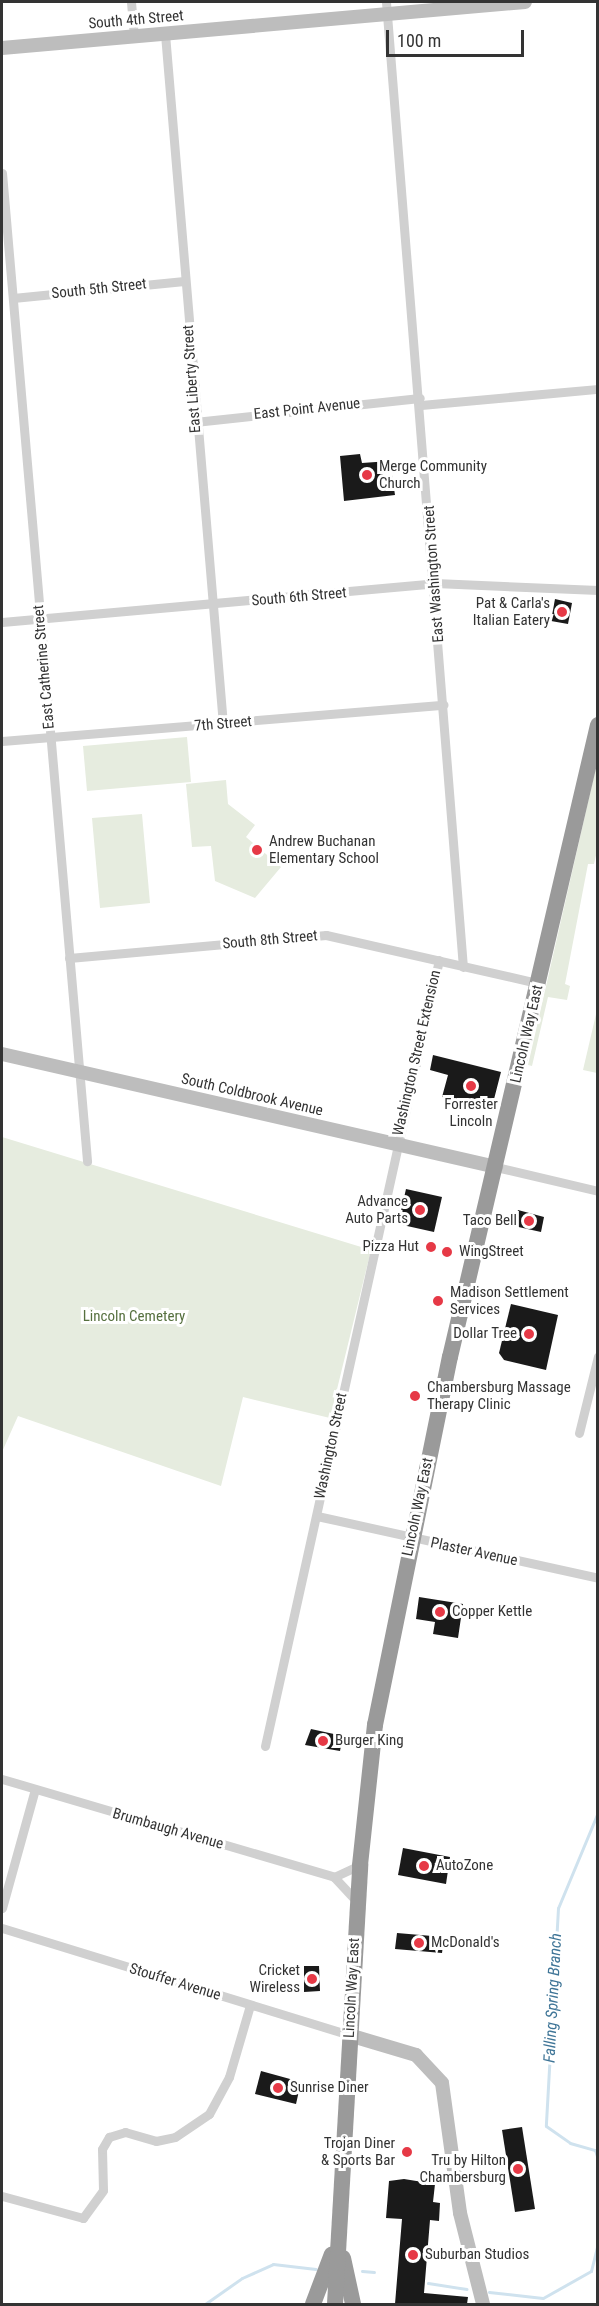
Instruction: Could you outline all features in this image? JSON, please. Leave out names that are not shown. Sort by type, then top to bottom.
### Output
[{"type":"highway","name":"Lincoln Way East","points":[[335,2304],[357,1902],[374,1732],[411,1539],[595,744],[597,725]]},
{"type":"highway","points":[[313,2304],[338,2237]]},
{"type":"highway","points":[[338,2237],[353,2304]]},
{"type":"street","points":[[131,2],[134,37]]},
{"type":"street","name":"South 4th Street","points":[[2,48],[165,34],[386,9],[525,2]]},
{"type":"street","name":"East Washington Street","points":[[386,9],[435,583],[464,967]]},
{"type":"street","name":"East Liberty Street","points":[[165,34],[195,422],[223,724]]},
{"type":"street","name":"East Catherine Street","points":[[2,173],[6,275],[13,293],[87,1161]]},
{"type":"street","name":"South 5th Street","points":[[2,289],[13,293],[184,281]]},
{"type":"street","name":"East Point Avenue","points":[[195,422],[420,401],[597,390]]},
{"type":"street","name":"South 6th Street","points":[[2,622],[435,583],[597,590]]},
{"type":"street","name":"7th Street","points":[[2,741],[444,705]]},
{"type":"street","name":"South 8th Street","points":[[69,958],[326,935],[538,983]]},
{"type":"street","name":"Washington Street Extension","points":[[396,1145],[439,960]]},
{"type":"street","name":"South Coldbrook Avenue","points":[[2,1053],[496,1167]]},
{"type":"street","name":"Washington Street","points":[[265,1746],[396,1145]]},
{"type":"street","points":[[496,1167],[597,1191]]},
{"type":"street","points":[[579,1433],[597,1356]]},
{"type":"street","name":"Plaster Avenue","points":[[316,1516],[411,1539],[597,1578]]},
{"type":"street","name":"Brumbaugh Avenue","points":[[2,1779],[334,1877]]},
{"type":"street","points":[[2,1908],[35,1789]]},
{"type":"street","points":[[357,1902],[334,1877],[360,1865]]},
{"type":"street","name":"Stouffer Avenue","points":[[2,1928],[349,2036]]},
{"type":"street","points":[[2,2196],[83,2218],[104,2190],[102,2149],[110,2137],[125,2132],[156,2141],[175,2138],[209,2114],[229,2077],[250,2005]]},
{"type":"street","points":[[349,2036],[417,2055],[442,2084],[460,2213],[483,2304]]},
{"type":"green space","points":[[187,737],[191,782],[87,791],[83,746]]},
{"type":"green space","points":[[597,763],[597,851],[594,864],[588,864],[565,984],[570,986],[567,1000],[548,997],[532,1066],[528,1065]]},
{"type":"green space","points":[[226,780],[228,804],[255,825],[246,837],[281,867],[255,898],[215,881],[211,846],[192,847],[186,784]]},
{"type":"green space","points":[[142,814],[150,903],[100,908],[92,818]]},
{"type":"green space","points":[[598,1010],[597,1073],[583,1070]]},
{"type":"green space","name":"Lincoln Cemetery","points":[[2,1137],[371,1250],[330,1418],[243,1397],[221,1486],[18,1416],[2,1452]]},
{"type":"building","name":"Merge Community Church","points":[[360,454],[362,463],[390,461],[395,495],[344,501],[340,456]]},
{"type":"building","name":"Pat & Carla's Italian Eatery","points":[[555,599],[572,603],[568,624],[551,621]]},
{"type":"building","name":"Forrester Lincoln","points":[[433,1055],[501,1072],[492,1107],[442,1097],[448,1075],[430,1070]]},
{"type":"building","name":"Advance Auto Parts","points":[[406,1189],[442,1197],[434,1232],[398,1224]]},
{"type":"building","name":"Taco Bell","points":[[518,1210],[544,1217],[541,1232],[514,1226]]},
{"type":"building","name":"Dollar Tree","points":[[511,1304],[558,1315],[546,1370],[504,1360],[499,1353]]},
{"type":"building","name":"Copper Kettle","points":[[419,1597],[463,1604],[458,1638],[433,1634],[435,1622],[416,1619]]},
{"type":"building","name":"Burger King","points":[[311,1729],[343,1736],[340,1751],[305,1745]]},
{"type":"building","name":"AutoZone","points":[[403,1848],[450,1857],[446,1884],[398,1875]]},
{"type":"building","name":"McDonald's","points":[[397,1933],[444,1937],[442,1953],[395,1949]]},
{"type":"building","name":"Cricket Wireless","points":[[304,1966],[319,1966],[320,1991],[304,1992]]},
{"type":"building","name":"Sunrise Diner","points":[[261,2071],[301,2082],[296,2104],[255,2094]]},
{"type":"building","name":"Tru by Hilton Chambersburg","points":[[522,2127],[535,2209],[515,2212],[502,2130]]},
{"type":"building","name":"Suburban Studios","points":[[404,2179],[435,2184],[433,2202],[440,2203],[439,2221],[430,2220],[424,2293],[468,2297],[467,2304],[395,2304],[402,2219],[386,2218],[389,2181]]},
{"type":"waterway","name":"Falling Spring Branch","points":[[598,1812],[558,1908],[546,2126],[570,2143],[595,2150],[598,2159]]},
{"type":"waterway","name":"Falling Spring Branch","points":[[489,2292],[543,2298],[591,2271],[598,2242]]},
{"type":"waterway","name":"Falling Spring Branch","points":[[205,2304],[242,2278],[273,2264],[316,2269]]},
{"type":"waterway","name":"Falling Spring Branch","points":[[362,2271],[374,2272]]},
{"type":"waterway","name":"Falling Spring Branch","points":[[428,2283],[467,2289]]},
{"type":"place","name":"Merge Community Church","points":[[367,475]]},
{"type":"place","name":"Pat & Carla's Italian Eatery","points":[[562,612]]},
{"type":"place","name":"Andrew Buchanan Elementary School","points":[[257,850]]},
{"type":"place","name":"Forrester Lincoln","points":[[471,1086]]},
{"type":"place","name":"Advance Auto Parts","points":[[420,1210]]},
{"type":"place","name":"Taco Bell","points":[[529,1221]]},
{"type":"place","name":"Pizza Hut","points":[[431,1247]]},
{"type":"place","name":"WingStreet","points":[[447,1252]]},
{"type":"place","name":"Madison Settlement Services","points":[[438,1301]]},
{"type":"place","name":"Dollar Tree","points":[[529,1334]]},
{"type":"place","name":"Chambersburg Massage Therapy Clinic","points":[[415,1396]]},
{"type":"place","name":"Copper Kettle","points":[[440,1612]]},
{"type":"place","name":"Burger King","points":[[323,1741]]},
{"type":"place","name":"AutoZone","points":[[424,1866]]},
{"type":"place","name":"McDonald's","points":[[419,1943]]},
{"type":"place","name":"Cricket Wireless","points":[[312,1979]]},
{"type":"place","name":"Sunrise Diner","points":[[278,2088]]},
{"type":"place","name":"Trojan Diner & Sports Bar","points":[[407,2152]]},
{"type":"place","name":"Tru by Hilton Chambersburg","points":[[518,2169]]},
{"type":"place","name":"Suburban Studios","points":[[413,2255]]}]
